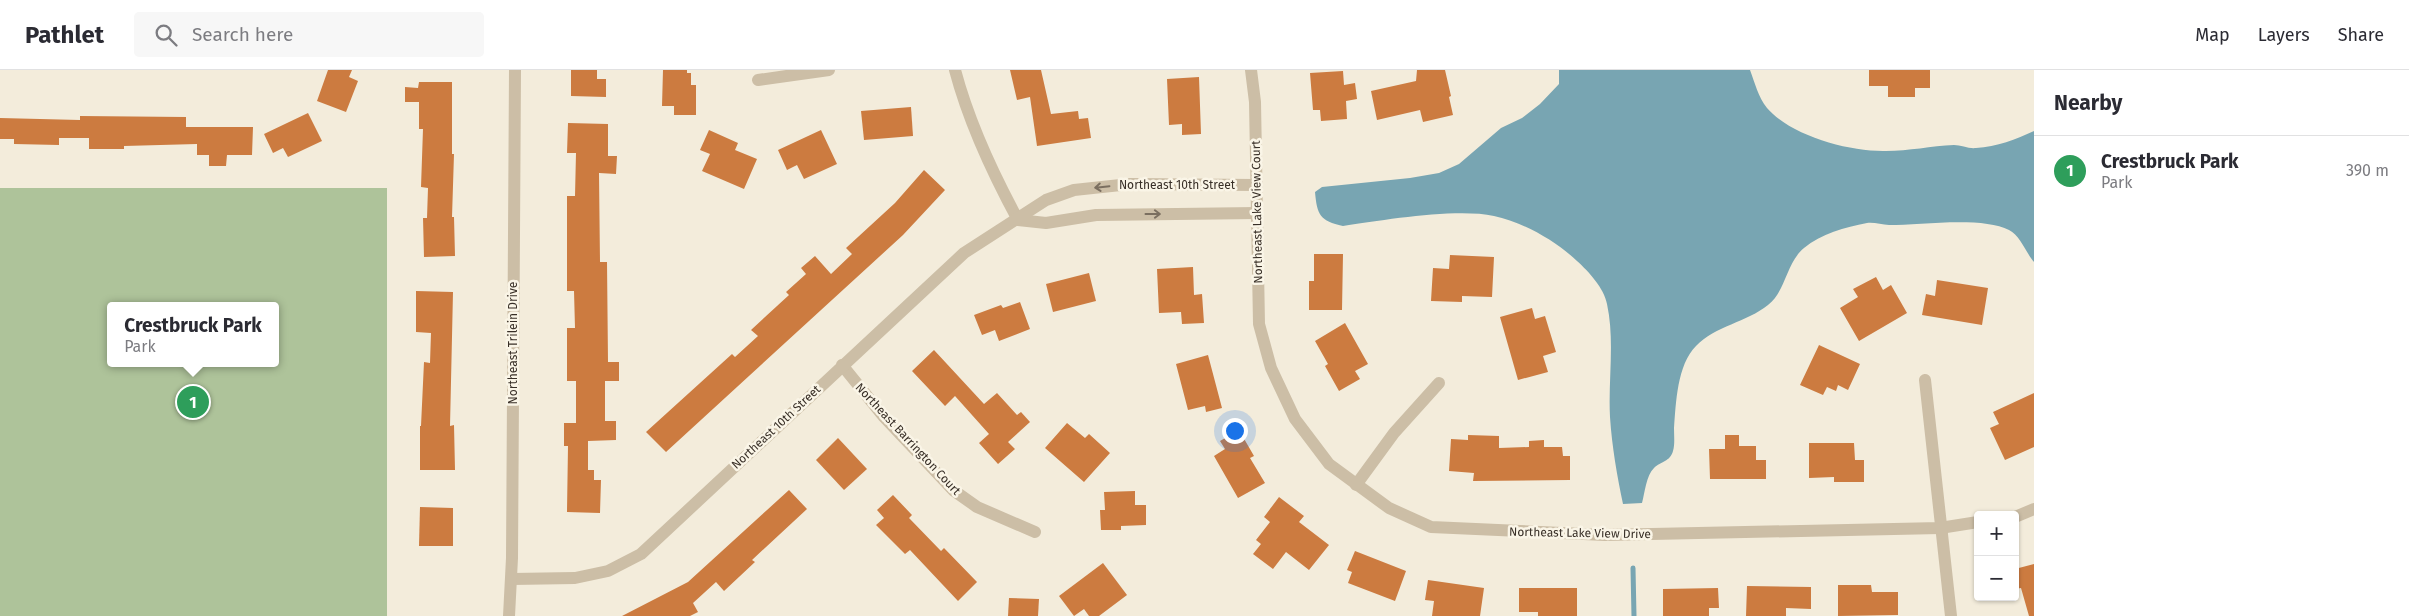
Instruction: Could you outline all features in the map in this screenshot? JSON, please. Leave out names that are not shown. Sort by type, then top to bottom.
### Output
[{"type":"street","name":"Northeast Trilein Drive","points":[[509,616],[512,579],[514,70]]},
{"type":"street","points":[[758,80],[829,70]]},
{"type":"street","points":[[955,70],[967,111],[996,180],[1018,220],[1046,224],[1096,215],[1257,214]]},
{"type":"street","name":"Northeast Lake View Court","points":[[1251,70],[1255,102],[1259,324],[1267,353]]},
{"type":"street","name":"Northeast 10th Street","points":[[512,579],[575,578],[608,571],[641,554],[964,253],[1018,220],[1046,200],[1074,190],[1130,184],[1256,185]]},
{"type":"street","name":"Northeast Lake View Drive","points":[[1267,353],[1271,368],[1295,419],[1329,464],[1389,508],[1431,527],[1605,536],[1940,528],[1974,523]]},
{"type":"street","name":"Northeast Barrington Court","points":[[842,365],[884,417],[953,490],[978,508],[1035,532]]},
{"type":"street","points":[[1925,380],[1951,616]]},
{"type":"street","points":[[1356,485],[1394,434],[1439,383]]},
{"type":"street","points":[[2019,515],[2034,509]]},
{"type":"green space","points":[[0,188],[387,188],[387,616],[0,616]]},
{"type":"water","points":[[1559,70],[1750,70],[1761,99],[1767,108],[1778,118],[1806,134],[1856,149],[1886,151],[1954,145],[1971,148],[1984,147],[2006,142],[2034,131],[2034,262],[2013,232],[1984,223],[1951,222],[1889,225],[1867,223],[1842,229],[1811,243],[1793,261],[1779,292],[1768,305],[1751,316],[1704,339],[1690,354],[1681,374],[1677,396],[1672,455],[1651,471],[1642,503],[1623,504],[1611,428],[1611,332],[1607,304],[1599,286],[1582,265],[1559,246],[1539,233],[1494,216],[1460,213],[1440,214],[1343,226],[1329,222],[1321,216],[1316,200],[1315,192],[1322,187],[1410,178],[1439,173],[1459,164],[1501,128],[1522,118],[1540,104],[1559,84]]},
{"type":"building","points":[[328,70],[352,70],[349,77],[358,81],[346,112],[317,101]]},
{"type":"building","points":[[571,70],[597,70],[597,79],[606,79],[606,97],[571,96]]},
{"type":"building","points":[[663,70],[687,70],[687,73],[691,73],[691,85],[696,85],[696,115],[674,115],[674,106],[662,106]]},
{"type":"building","points":[[1010,70],[1041,70],[1051,114],[1078,111],[1079,119],[1088,118],[1091,138],[1037,146],[1030,97],[1017,100]]},
{"type":"building","points":[[1417,70],[1445,70],[1453,115],[1423,122],[1420,110],[1377,120],[1371,91],[1416,81]]},
{"type":"building","points":[[1869,70],[1930,70],[1930,88],[1915,88],[1915,97],[1888,97],[1888,86],[1869,86]]},
{"type":"building","points":[[1343,71],[1344,85],[1355,83],[1357,99],[1346,101],[1347,119],[1321,121],[1320,110],[1313,110],[1310,73]]},
{"type":"building","points":[[1199,77],[1201,134],[1182,135],[1182,124],[1169,125],[1167,79]]},
{"type":"building","points":[[419,82],[452,82],[452,154],[454,154],[452,217],[454,217],[455,256],[424,257],[423,218],[427,218],[428,188],[421,187],[423,129],[419,129],[419,102],[405,102],[405,87],[418,88]]},
{"type":"building","points":[[911,107],[913,136],[864,140],[861,111]]},
{"type":"building","points":[[308,113],[322,141],[288,157],[283,148],[273,153],[264,134]]},
{"type":"building","points":[[80,116],[186,117],[186,127],[253,127],[252,155],[227,155],[226,166],[209,166],[209,155],[197,155],[197,144],[124,146],[124,149],[89,149],[89,138],[59,138],[59,145],[14,144],[14,139],[0,139],[0,118],[80,120]]},
{"type":"building","points":[[568,123],[608,124],[608,156],[617,156],[616,174],[599,173],[600,262],[607,262],[608,362],[619,362],[619,381],[605,381],[605,421],[616,421],[616,440],[588,441],[588,470],[594,470],[594,480],[601,480],[600,513],[567,512],[568,446],[564,446],[564,423],[576,423],[576,381],[567,381],[567,328],[575,328],[574,291],[567,291],[567,196],[575,196],[576,153],[567,153]]},
{"type":"building","points":[[709,130],[738,143],[735,150],[757,159],[744,189],[702,171],[710,154],[700,150]]},
{"type":"building","points":[[821,130],[837,164],[804,179],[797,165],[787,170],[778,150]]},
{"type":"building","points":[[924,170],[945,190],[903,235],[666,452],[646,432],[732,354],[735,357],[758,336],[751,330],[789,295],[786,292],[806,274],[801,268],[815,256],[831,274],[852,254],[846,248],[895,203]]},
{"type":"building","points":[[1314,254],[1343,254],[1342,310],[1309,310],[1309,281],[1314,281]]},
{"type":"building","points":[[1450,255],[1494,257],[1492,297],[1462,296],[1462,302],[1431,301],[1433,268],[1449,269]]},
{"type":"building","points":[[1193,267],[1194,295],[1202,294],[1204,323],[1182,324],[1181,312],[1159,313],[1157,269]]},
{"type":"building","points":[[1089,273],[1096,301],[1053,312],[1046,284]]},
{"type":"building","points":[[1876,277],[1883,290],[1891,285],[1907,313],[1859,341],[1840,308],[1858,297],[1853,289]]},
{"type":"building","points":[[1937,280],[1988,288],[1982,325],[1922,315],[1926,294],[1935,296]]},
{"type":"building","points":[[416,291],[453,292],[450,426],[454,425],[455,470],[420,470],[420,426],[424,362],[430,363],[431,333],[416,332]]},
{"type":"building","points":[[1020,302],[1030,329],[999,341],[995,330],[982,335],[974,315],[1001,305],[1003,308]]},
{"type":"building","points":[[1532,308],[1535,319],[1545,316],[1556,352],[1543,356],[1548,372],[1518,380],[1500,317]]},
{"type":"building","points":[[1345,323],[1368,364],[1355,371],[1360,379],[1339,391],[1325,366],[1328,364],[1315,341]]},
{"type":"building","points":[[1819,345],[1860,364],[1848,390],[1838,385],[1836,391],[1827,387],[1823,395],[1800,385]]},
{"type":"building","points":[[934,350],[984,404],[997,393],[1017,415],[1021,412],[1030,422],[1008,442],[1015,449],[998,464],[979,443],[989,434],[955,396],[945,406],[912,371]]},
{"type":"building","points":[[1208,355],[1222,408],[1206,412],[1205,406],[1188,410],[1176,364]]},
{"type":"building","points":[[2034,393],[2034,447],[2005,460],[1990,428],[1999,424],[1993,412]]},
{"type":"building","points":[[1067,423],[1085,438],[1089,434],[1110,453],[1084,482],[1045,448]]},
{"type":"building","points":[[1239,430],[1254,456],[1250,458],[1265,483],[1238,498],[1214,456],[1225,449],[1220,441]]},
{"type":"building","points":[[1468,435],[1499,436],[1499,448],[1529,447],[1529,441],[1544,440],[1544,447],[1562,447],[1563,456],[1570,456],[1570,480],[1473,481],[1474,473],[1449,471],[1451,439],[1468,440]]},
{"type":"building","points":[[1725,435],[1739,435],[1739,446],[1756,446],[1756,460],[1766,460],[1766,479],[1710,479],[1709,449],[1725,449]]},
{"type":"building","points":[[838,438],[867,469],[844,490],[816,460]]},
{"type":"building","points":[[1809,443],[1854,443],[1855,460],[1864,460],[1864,482],[1834,482],[1834,477],[1809,478]]},
{"type":"building","points":[[789,490],[807,509],[752,560],[755,562],[724,591],[716,582],[693,603],[698,612],[690,616],[622,616],[688,582]]},
{"type":"building","points":[[1135,491],[1135,505],[1146,505],[1146,525],[1121,526],[1121,530],[1101,530],[1100,510],[1105,510],[1104,492]]},
{"type":"building","points":[[893,495],[912,515],[909,518],[941,551],[944,548],[977,582],[958,601],[910,550],[905,554],[876,525],[884,518],[877,510]]},
{"type":"building","points":[[1279,497],[1304,516],[1299,522],[1329,545],[1309,570],[1286,552],[1273,569],[1253,554],[1261,544],[1256,540],[1270,522],[1264,517]]},
{"type":"building","points":[[420,507],[453,508],[453,546],[419,546]]},
{"type":"building","points":[[1355,551],[1406,571],[1395,601],[1348,583],[1352,572],[1347,570]]},
{"type":"building","points":[[1103,563],[1127,595],[1099,616],[1089,616],[1084,609],[1074,616],[1059,596]]},
{"type":"building","points":[[2034,564],[2034,616],[2029,616],[2021,588],[2019,588],[2019,568]]},
{"type":"building","points":[[1428,580],[1484,588],[1480,616],[1432,616],[1434,601],[1425,600]]},
{"type":"building","points":[[1838,585],[1871,585],[1872,592],[1898,592],[1898,615],[1838,616]]},
{"type":"building","points":[[1747,586],[1811,587],[1811,609],[1786,608],[1786,616],[1746,616]]},
{"type":"building","points":[[1519,588],[1577,588],[1577,616],[1538,616],[1538,612],[1519,612]]},
{"type":"building","points":[[1718,588],[1719,608],[1709,608],[1709,616],[1663,616],[1663,589]]},
{"type":"building","points":[[1009,598],[1039,599],[1038,616],[1008,616]]},
{"type":"waterway","points":[[1633,568],[1634,616]]},
{"type":"place","name":"Crestbruck Park","points":[[193,402]]}]
